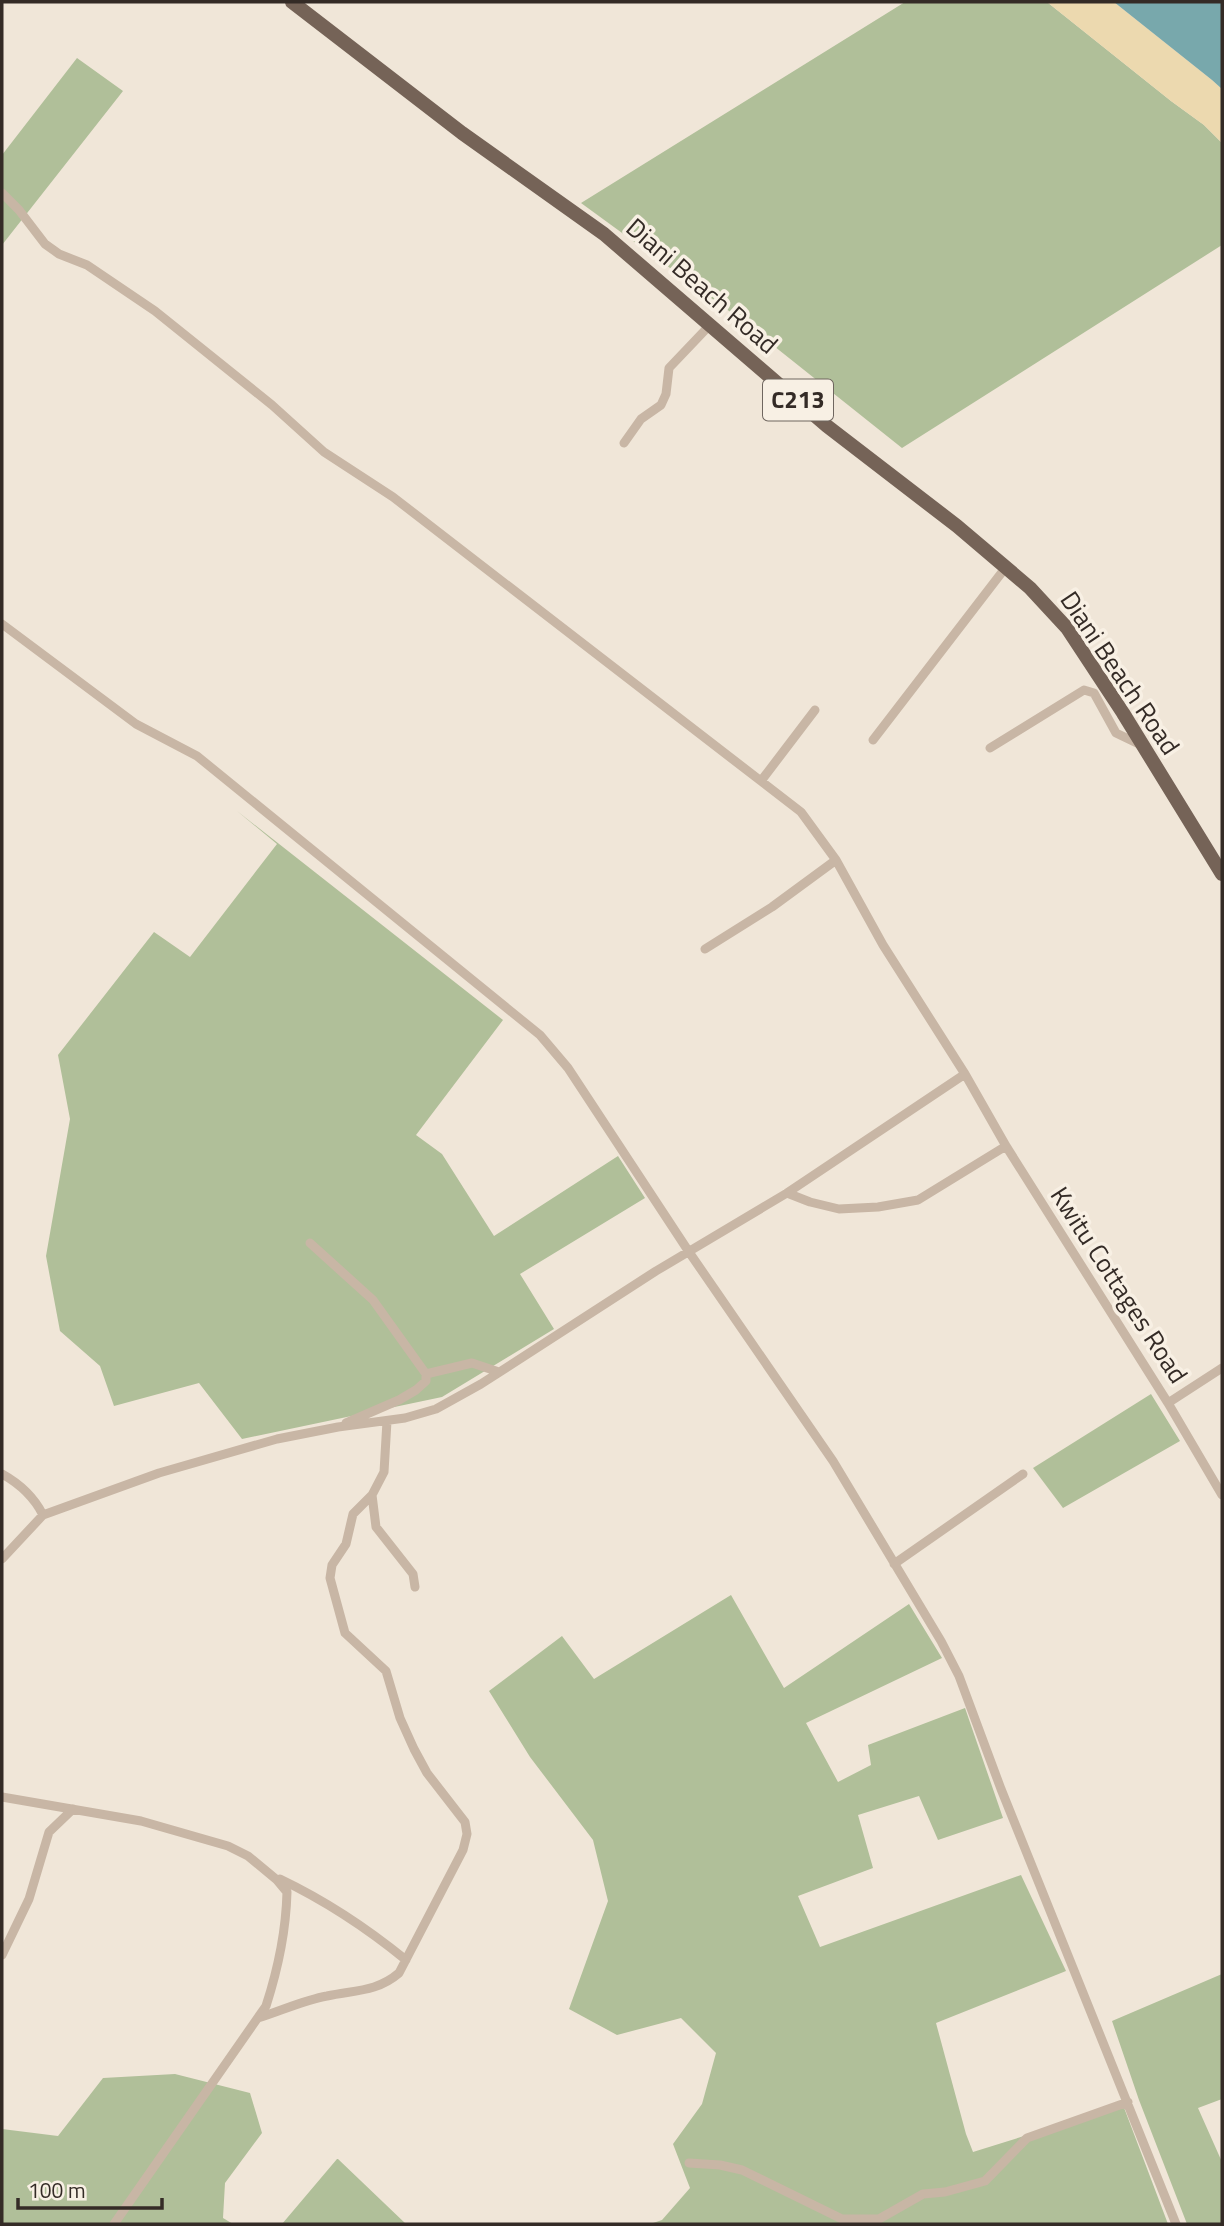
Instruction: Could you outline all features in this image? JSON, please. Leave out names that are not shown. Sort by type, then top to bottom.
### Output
[{"type":"main road","name":"Diani Beach Road","points":[[292,2],[462,133],[604,234],[828,426],[1030,588],[1067,628],[1222,874]]},
{"type":"street","name":"Kwitu Cottages Road","points":[[2,193],[45,244],[59,254],[87,265],[155,311],[272,405],[324,452],[393,497],[801,812],[836,860],[883,945],[1168,1403],[1222,1368]]},
{"type":"street","points":[[624,443],[642,419],[661,405],[666,394],[669,368],[709,326]]},
{"type":"street","points":[[873,740],[1006,567]]},
{"type":"street","points":[[2,624],[136,724],[197,757],[540,1035],[568,1068],[833,1461],[941,1641],[959,1676],[1001,1789],[1175,2224]]},
{"type":"street","points":[[990,748],[1084,690],[1094,693],[1116,733],[1143,746]]},
{"type":"street","points":[[761,780],[815,710]]},
{"type":"street","points":[[705,949],[772,907],[836,860]]},
{"type":"street","points":[[2,1559],[43,1515],[159,1473],[276,1440],[338,1427],[387,1421],[436,1409],[787,1193],[965,1074]]},
{"type":"street","points":[[787,1193],[839,1209],[918,1200],[1006,1146]]},
{"type":"street","points":[[310,1243],[373,1300],[426,1374],[426,1381],[416,1390],[338,1427]]},
{"type":"street","points":[[426,1374],[472,1363],[499,1372]]},
{"type":"street","points":[[1168,1403],[1222,1495]]},
{"type":"street","points":[[258,2018],[326,1996],[370,1990],[389,1982],[399,1973],[406,1960],[463,1850],[467,1834],[465,1822],[427,1773],[415,1749],[400,1717],[386,1671],[345,1633],[330,1578],[332,1565],[346,1544],[353,1514],[372,1495],[384,1472],[387,1421]]},
{"type":"street","points":[[2,1474],[36,1501],[43,1515]]},
{"type":"street","points":[[894,1564],[1023,1474]]},
{"type":"street","points":[[372,1495],[376,1527],[413,1574],[415,1587]]},
{"type":"street","points":[[2,1797],[141,1821],[228,1846],[248,1856],[285,1887],[287,1895],[276,1977],[266,2006],[114,2224]]},
{"type":"street","points":[[2,1955],[29,1899],[48,1832],[73,1809]]},
{"type":"street","points":[[272,1875],[326,1904],[406,1960]]},
{"type":"street","points":[[689,2163],[720,2165],[742,2171],[842,2219],[879,2219],[923,2194],[945,2192],[985,2180],[1014,2148],[1038,2133],[1128,2102]]},
{"type":"green space","points":[[905,2],[1047,2],[1204,125],[1222,143],[1222,245],[902,448],[740,319],[581,203]]},
{"type":"green space","points":[[77,58],[123,91],[2,245],[2,155]]},
{"type":"green space","points":[[237,811],[503,1020],[416,1135],[442,1154],[494,1236],[618,1156],[645,1198],[520,1274],[554,1329],[442,1397],[242,1439],[199,1383],[114,1406],[100,1366],[60,1331],[46,1256],[70,1119],[58,1055],[154,932],[190,957],[277,844]]},
{"type":"green space","points":[[1151,1394],[1180,1441],[1063,1508],[1033,1468]]},
{"type":"green space","points":[[731,1595],[784,1688],[909,1604],[942,1658],[806,1723],[838,1782],[871,1765],[868,1745],[965,1708],[1003,1818],[938,1840],[919,1796],[858,1815],[873,1868],[798,1896],[820,1947],[1021,1875],[1066,1971],[936,2023],[973,2152],[1123,2105],[1168,2224],[650,2224],[662,2220],[690,2188],[673,2144],[702,2104],[716,2053],[681,2018],[617,2035],[569,2009],[608,1901],[593,1840],[530,1757],[489,1691],[562,1636],[594,1679]]},
{"type":"green space","points":[[1222,1974],[1222,2099],[1198,2108],[1222,2162],[1222,2224],[1187,2224],[1112,2021]]},
{"type":"green space","points":[[175,2074],[250,2093],[262,2133],[225,2183],[223,2218],[233,2224],[2,2224],[2,2129],[58,2136],[103,2078]]},
{"type":"green space","points":[[338,2159],[406,2224],[282,2224]]},
{"type":"sand","points":[[1047,2],[1114,2],[1212,80],[1222,89],[1222,143],[1204,125]]},
{"type":"water","points":[[1114,2],[1222,2],[1222,89],[1212,80]]}]
